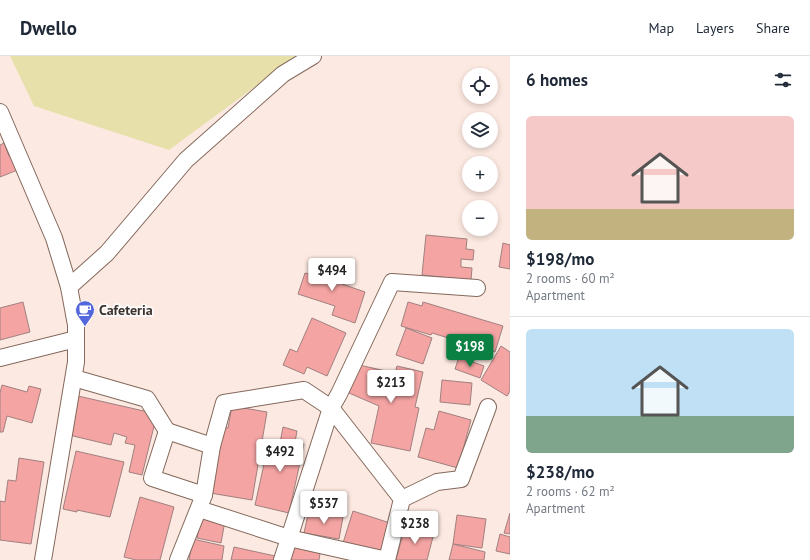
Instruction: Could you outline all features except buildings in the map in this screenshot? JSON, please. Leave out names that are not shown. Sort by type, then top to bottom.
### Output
[{"type":"street","points":[[69,287],[107,253],[186,160],[283,74],[312,56]]},
{"type":"street","points":[[0,112],[54,238],[69,287],[76,326],[76,362],[74,378],[43,560]]},
{"type":"street","points":[[282,560],[331,408],[392,282],[477,288]]},
{"type":"street","points":[[0,358],[76,339]]},
{"type":"street","points":[[74,378],[147,399],[167,431],[212,446]]},
{"type":"street","points":[[178,560],[202,502],[212,446],[224,403],[304,390],[331,408],[402,499]]},
{"type":"street","points":[[402,499],[437,482],[461,479],[488,407]]},
{"type":"street","points":[[167,431],[152,478],[202,502],[289,538],[387,560],[402,499]]},
{"type":"shaded area","points":[[10,56],[297,56],[169,150],[34,106]]},
{"type":"place","name":"Cafeteria","points":[[85,327]]}]
